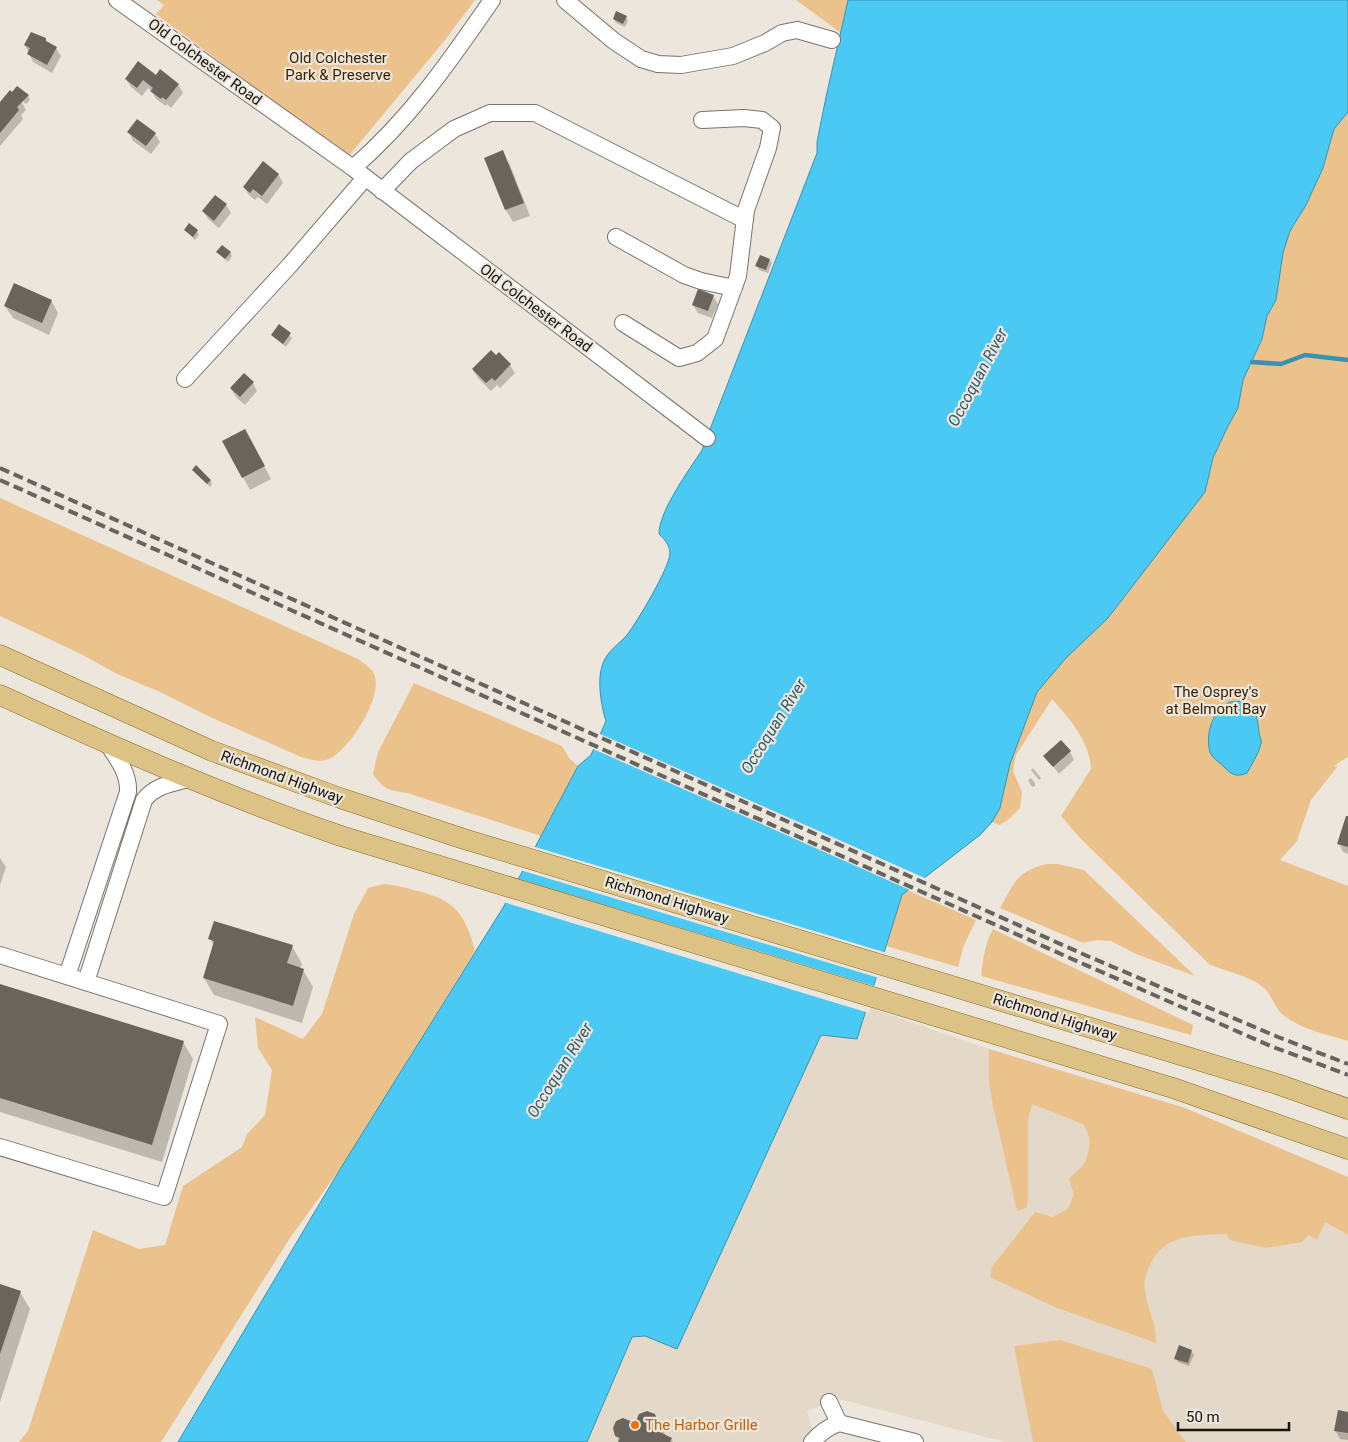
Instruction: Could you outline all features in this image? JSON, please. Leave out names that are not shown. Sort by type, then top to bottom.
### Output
[{"type":"main road","name":"Richmond Highway","points":[[0,655],[212,751],[340,798],[464,839],[1277,1084],[1348,1109]]},
{"type":"main road","points":[[0,696],[188,779],[296,821],[453,871],[1173,1088],[1348,1149]]},
{"type":"street","name":"Old Colchester Road","points":[[117,0],[359,173],[707,438]]},
{"type":"street","points":[[185,380],[290,265],[379,146],[416,105],[451,60],[492,0]]},
{"type":"street","points":[[565,0],[614,41],[641,58],[658,64],[680,65],[734,56],[765,43],[782,33],[797,30],[832,40]]},
{"type":"street","points":[[382,191],[411,162],[454,129],[490,113],[535,113],[745,220]]},
{"type":"street","points":[[624,323],[679,358],[697,353],[714,340],[734,288],[738,276],[746,210],[768,148],[772,128],[762,120],[744,118],[702,120]]},
{"type":"street","points":[[616,237],[684,275],[701,281],[734,288]]},
{"type":"street","points":[[68,976],[128,792],[125,772],[107,744]]},
{"type":"street","points":[[86,982],[144,800],[157,789],[188,779]]},
{"type":"street","points":[[0,955],[218,1024],[164,1197],[0,1147]]},
{"type":"street","points":[[829,1402],[839,1423]]},
{"type":"street","points":[[812,1442],[819,1434],[839,1423],[915,1442]]},
{"type":"shaded area","points":[[868,1007],[989,1049],[1185,1108],[1348,1177],[1348,1442],[1005,1442],[839,1399],[807,1411],[812,1428],[804,1442],[586,1442],[632,1337],[645,1336],[677,1349],[821,1034]]},
{"type":"green space","name":"Old Colchester Park & Preserve","points":[[157,0],[475,0],[445,40],[348,157],[156,14],[164,5]]},
{"type":"green space","points":[[796,0],[848,0],[841,33]]},
{"type":"green space","name":"The Osprey's at Belmont Bay","points":[[1348,112],[1348,757],[1334,767],[1338,766],[1311,800],[1297,841],[1280,860],[1348,886],[1348,1041],[1295,1023],[1280,1012],[1265,989],[1260,985],[1246,977],[1209,964],[1081,839],[1061,816],[1091,769],[1087,749],[1078,731],[1052,699],[1016,755],[1013,771],[1022,792],[1020,808],[1000,825],[992,822],[1001,805],[1010,764],[1037,692],[1066,658],[1108,618],[1205,492],[1213,458],[1238,408],[1243,380],[1262,339],[1267,316],[1276,300],[1283,253],[1290,231],[1306,205],[1323,168],[1334,129]]},
{"type":"green space","points":[[0,498],[358,659],[372,670],[376,681],[371,706],[357,731],[339,752],[327,760],[320,761],[301,757],[117,674],[81,654],[0,616]]},
{"type":"green space","points":[[414,683],[562,746],[569,758],[578,766],[541,836],[407,793],[391,790],[377,779],[373,774],[378,752]]},
{"type":"green space","points":[[1046,864],[1058,864],[1084,870],[1195,976],[1136,954],[1111,941],[1097,940],[1083,943],[1000,908],[1013,885],[1022,875]]},
{"type":"green space","points":[[384,884],[431,895],[450,904],[468,928],[475,951],[342,1166],[290,1238],[161,1442],[19,1442],[28,1431],[93,1230],[139,1249],[165,1245],[183,1186],[242,1147],[247,1134],[265,1115],[272,1070],[258,1048],[255,1017],[303,1039],[322,1014],[354,914],[368,888]]},
{"type":"green space","points":[[909,891],[976,920],[964,945],[958,967],[886,946],[902,895]]},
{"type":"green space","points":[[993,929],[1193,1025],[1191,1035],[981,976],[986,946]]},
{"type":"green space","points":[[989,1049],[1185,1108],[1348,1177],[1348,1235],[1325,1222],[1317,1240],[1309,1235],[1302,1242],[1265,1248],[1230,1240],[1226,1234],[1204,1235],[1182,1238],[1163,1247],[1149,1268],[1144,1287],[1155,1329],[1156,1343],[1057,1308],[990,1277],[992,1267],[1035,1212],[1052,1217],[1068,1209],[1074,1194],[1069,1179],[1085,1163],[1089,1151],[1089,1141],[1088,1132],[1083,1124],[1032,1104],[1028,1120],[1028,1200],[1026,1208],[1017,1211],[993,1106],[989,1081]]},
{"type":"green space","points":[[1060,1340],[1152,1369],[1163,1411],[1186,1442],[1033,1442],[1014,1346]]},
{"type":"water","name":"Occoquan River","points":[[848,0],[1348,0],[1348,112],[1334,129],[1323,168],[1306,205],[1290,231],[1283,253],[1276,300],[1267,316],[1262,339],[1243,380],[1238,408],[1213,458],[1205,492],[1108,618],[1066,658],[1037,692],[1010,764],[1000,808],[992,822],[980,835],[902,895],[857,1039],[821,1035],[677,1349],[645,1336],[632,1337],[587,1442],[178,1442],[342,1166],[504,906],[578,766],[591,755],[606,721],[602,707],[600,683],[604,661],[632,628],[665,570],[669,560],[669,547],[659,534],[664,514],[702,450],[817,153],[817,142],[826,97]]},
{"type":"water","points":[[1230,702],[1245,702],[1253,708],[1256,713],[1261,741],[1258,752],[1247,773],[1240,775],[1231,773],[1214,758],[1210,752],[1208,738],[1214,717]]},
{"type":"pier","points":[[598,733],[927,879],[912,891],[591,748]]},
{"type":"pier","points":[[532,846],[887,953],[879,978],[520,870]]},
{"type":"pier","points":[[516,878],[877,987],[869,1013],[503,902]]},
{"type":"building","points":[[616,11],[627,16],[623,24],[613,19]]},
{"type":"building","points":[[31,32],[46,38],[46,41],[57,47],[47,65],[27,54],[30,48],[24,45]]},
{"type":"building","points":[[138,61],[156,75],[160,69],[179,84],[166,100],[162,97],[161,99],[150,91],[153,88],[143,80],[137,88],[125,79]]},
{"type":"building","points":[[17,86],[29,95],[17,107],[19,110],[0,133],[0,102],[10,90],[12,92]]},
{"type":"building","points":[[137,119],[156,133],[146,146],[127,132]]},
{"type":"building","points":[[503,150],[524,203],[505,210],[484,158]]},
{"type":"building","points":[[263,161],[279,174],[262,196],[253,189],[250,193],[243,187]]},
{"type":"building","points":[[215,195],[227,204],[214,221],[202,211]]},
{"type":"building","points":[[189,223],[198,230],[193,237],[184,230]]},
{"type":"building","points":[[222,245],[231,252],[225,259],[216,252]]},
{"type":"building","points":[[760,255],[770,259],[766,270],[755,266]]},
{"type":"building","points":[[14,283],[52,300],[42,323],[4,306]]},
{"type":"building","points":[[698,289],[714,295],[708,311],[692,305]]},
{"type":"building","points":[[279,324],[291,333],[283,344],[271,335]]},
{"type":"building","points":[[491,350],[496,355],[499,352],[511,364],[495,381],[492,378],[486,383],[472,369]]},
{"type":"building","points":[[244,373],[254,382],[240,397],[230,388]]},
{"type":"building","points":[[245,429],[265,466],[242,478],[222,441]]},
{"type":"building","points":[[196,465],[211,480],[207,484],[192,470]]},
{"type":"building","points":[[1061,740],[1071,751],[1053,767],[1043,756]]},
{"type":"building","points":[[1346,816],[1348,816],[1348,847],[1337,844]]},
{"type":"building","points":[[214,921],[293,945],[287,963],[304,969],[293,1006],[203,978],[214,941],[208,939]]},
{"type":"building","points":[[0,984],[184,1041],[152,1145],[0,1098]]},
{"type":"building","points":[[0,1284],[21,1291],[0,1354]]},
{"type":"building","points":[[1179,1345],[1192,1350],[1188,1363],[1174,1359]]},
{"type":"building","points":[[1338,1410],[1348,1412],[1348,1433],[1334,1431]]},
{"type":"building","name":"The Harbor Grille","points":[[647,1411],[655,1414],[658,1422],[655,1430],[672,1438],[670,1442],[618,1442],[620,1438],[615,1436],[613,1428],[616,1421],[623,1418],[635,1423],[639,1414]]},
{"type":"waterway","points":[[1252,362],[1281,364],[1305,355],[1348,360]]},
{"type":"railway","points":[[0,468],[1085,955],[1278,1037],[1348,1064]]},
{"type":"railway","points":[[0,480],[1081,963],[1273,1047],[1348,1075]]},
{"type":"place","name":"The Harbor Grille","points":[[635,1425]]}]
